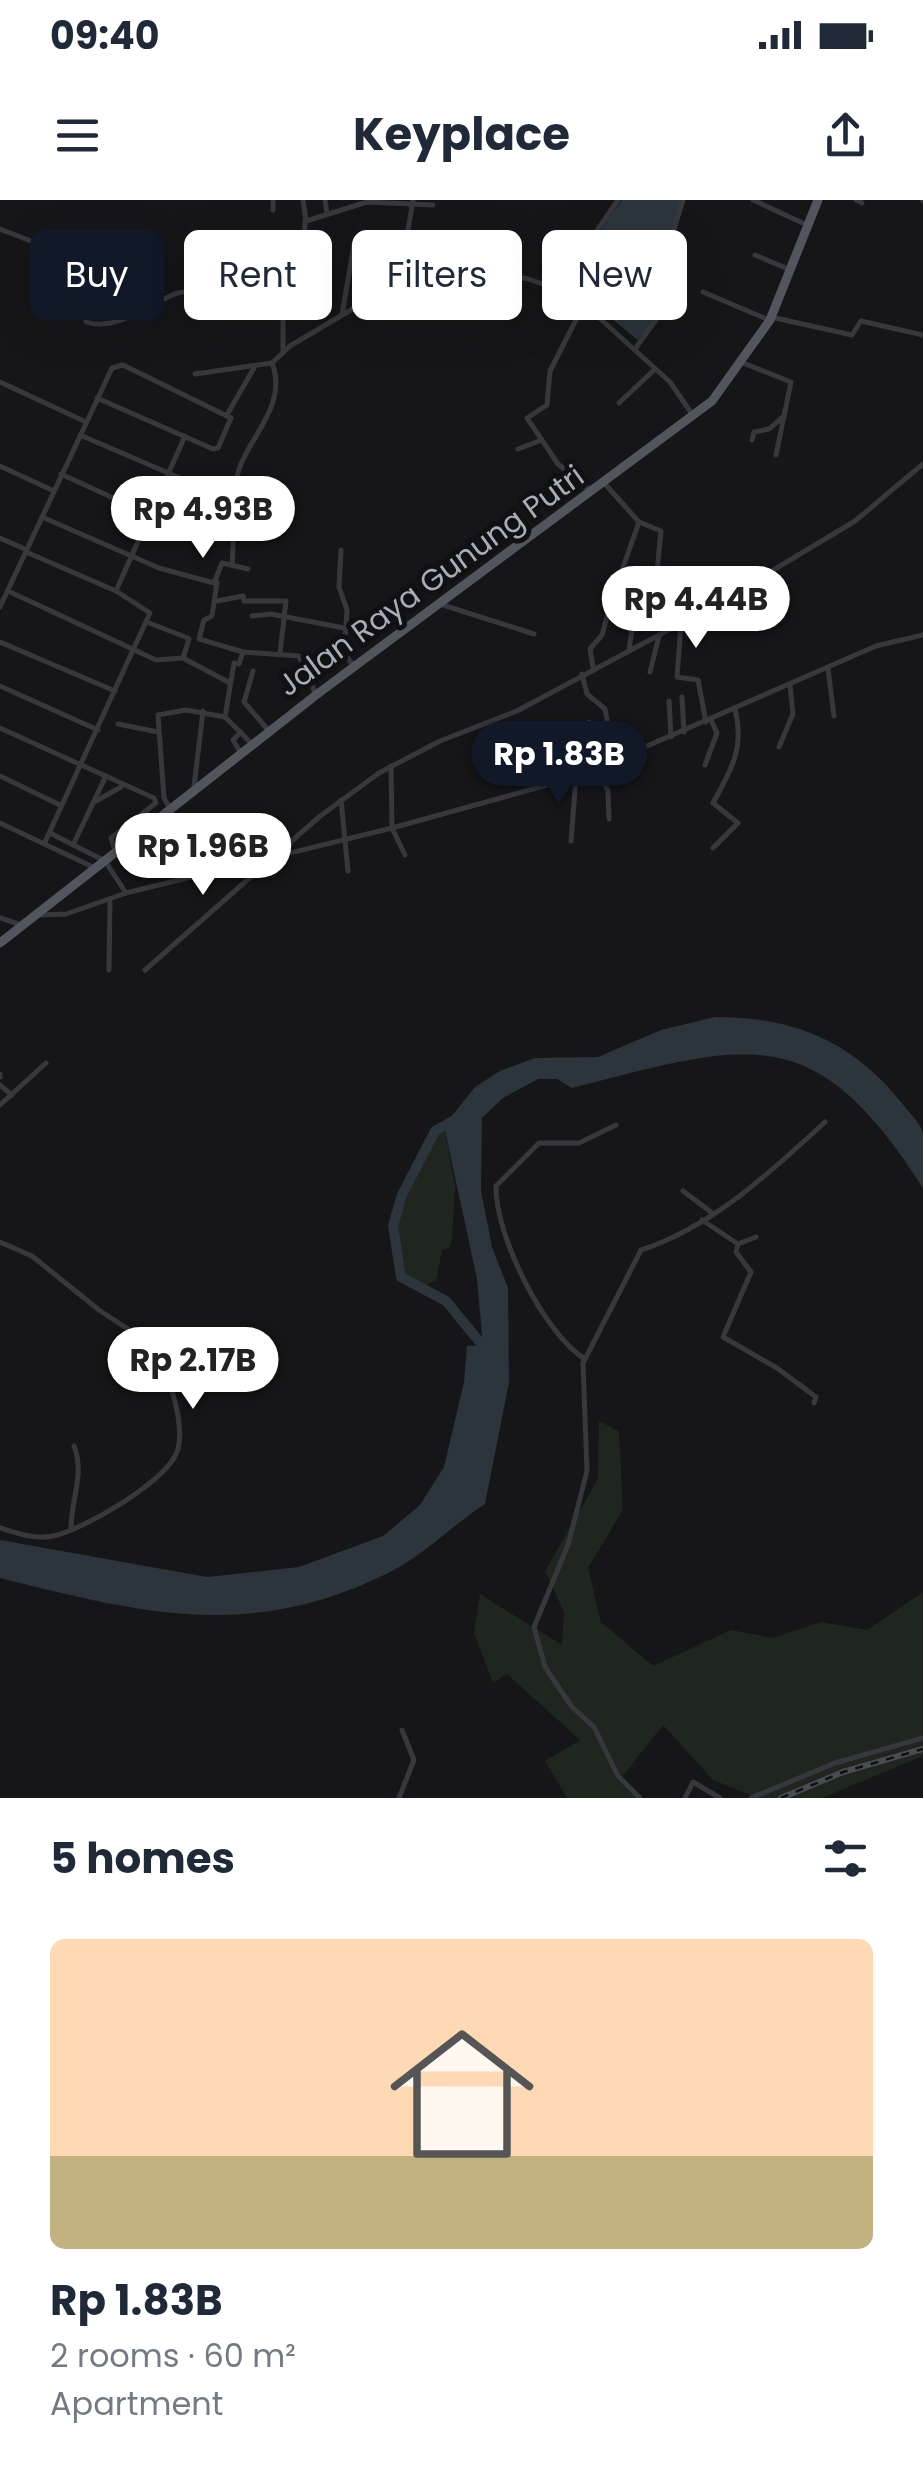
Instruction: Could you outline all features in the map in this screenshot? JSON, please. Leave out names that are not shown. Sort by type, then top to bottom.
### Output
[{"type":"main road","name":"Jalan Raya Gunung Putri","points":[[0,943],[316,695],[694,416],[743,363],[771,319],[805,224],[818,200]]},
{"type":"street","points":[[273,200],[273,210]]},
{"type":"street","points":[[303,200],[305,230]]},
{"type":"street","points":[[325,200],[328,214]]},
{"type":"street","points":[[597,230],[618,200]]},
{"type":"street","points":[[634,349],[658,317],[665,258],[683,200]]},
{"type":"street","points":[[753,200],[805,224]]},
{"type":"street","points":[[305,221],[328,214],[346,202],[413,201],[433,206]]},
{"type":"street","points":[[408,230],[413,201]]},
{"type":"street","points":[[0,229],[30,241]]},
{"type":"street","points":[[342,316],[352,250]]},
{"type":"street","points":[[754,255],[802,271]]},
{"type":"street","points":[[703,292],[771,319],[854,335],[861,321],[922,337]]},
{"type":"street","points":[[195,374],[272,363],[283,350],[352,309]]},
{"type":"street","points":[[86,320],[96,325],[119,320]]},
{"type":"street","points":[[283,320],[283,350]]},
{"type":"street","points":[[576,320],[550,371],[547,405],[527,418],[558,464],[593,493]]},
{"type":"street","points":[[602,320],[655,369],[694,416]]},
{"type":"street","points":[[232,565],[239,467],[272,407],[276,381],[272,363]]},
{"type":"street","points":[[743,363],[790,381],[776,456]]},
{"type":"street","points":[[0,607],[112,368],[118,365],[228,413],[230,419],[216,449],[98,398]]},
{"type":"street","points":[[228,413],[254,368]]},
{"type":"street","points":[[619,403],[655,369]]},
{"type":"street","points":[[0,382],[86,422]]},
{"type":"street","points":[[752,440],[752,433],[769,429],[784,416]]},
{"type":"street","points":[[80,435],[186,481]]},
{"type":"street","points":[[116,591],[185,436]]},
{"type":"street","points":[[518,449],[539,440]]},
{"type":"street","points":[[145,970],[341,798],[391,766],[517,711],[681,623],[835,534],[923,464]]},
{"type":"street","points":[[0,466],[54,491]]},
{"type":"street","points":[[61,474],[170,524]]},
{"type":"street","points":[[604,484],[640,522],[661,531],[657,572],[692,581],[692,616]]},
{"type":"street","points":[[42,517],[170,572],[217,582]]},
{"type":"street","points":[[593,667],[590,649],[602,635],[612,588],[630,554],[640,522]]},
{"type":"street","points":[[0,538],[147,609],[149,623],[45,842]]},
{"type":"street","points":[[341,550],[339,587],[347,610],[345,658],[355,667]]},
{"type":"street","points":[[198,640],[217,600],[220,565],[248,569]]},
{"type":"street","points":[[8,591],[156,660],[183,658],[229,682]]},
{"type":"street","points":[[217,600],[243,596],[244,600],[286,601],[280,654]]},
{"type":"street","points":[[440,604],[534,634]]},
{"type":"street","points":[[609,609],[634,617],[629,649]]},
{"type":"street","points":[[252,616],[285,616],[344,628]]},
{"type":"street","points":[[149,623],[244,652],[299,656],[316,695]]},
{"type":"street","points":[[681,623],[677,676],[698,680],[708,721],[717,734],[705,765]]},
{"type":"street","points":[[650,672],[659,635]]},
{"type":"street","points":[[37,915],[58,916],[126,893],[392,828],[576,777],[876,646],[923,635]]},
{"type":"street","points":[[183,658],[189,638]]},
{"type":"street","points":[[0,642],[115,692]]},
{"type":"street","points":[[225,717],[234,663],[240,664],[244,652]]},
{"type":"street","points":[[828,669],[834,716]]},
{"type":"street","points":[[253,671],[244,702],[269,731]]},
{"type":"street","points":[[582,674],[586,694],[605,708],[609,730],[620,730],[624,758]]},
{"type":"street","points":[[0,686],[98,730]]},
{"type":"street","points":[[778,747],[793,714],[790,686]]},
{"type":"street","points":[[682,697],[684,732]]},
{"type":"street","points":[[669,702],[671,737]]},
{"type":"street","points":[[713,848],[738,823],[712,803],[738,756],[740,730],[735,710]]},
{"type":"street","points":[[194,790],[202,711]]},
{"type":"street","points":[[164,813],[161,713],[202,711],[225,717],[252,744]]},
{"type":"street","points":[[590,722],[594,770],[608,791],[609,819]]},
{"type":"street","points":[[118,724],[160,732]]},
{"type":"street","points":[[0,728],[150,796],[153,805],[164,813]]},
{"type":"street","points":[[241,732],[233,740],[241,753]]},
{"type":"street","points":[[391,766],[392,828],[405,856]]},
{"type":"street","points":[[0,776],[60,805]]},
{"type":"street","points":[[571,841],[576,777]]},
{"type":"street","points":[[74,846],[104,778]]},
{"type":"street","points":[[93,802],[122,786]]},
{"type":"street","points":[[341,798],[348,872]]},
{"type":"street","points":[[115,852],[112,838],[153,805]]},
{"type":"street","points":[[0,822],[95,868]]},
{"type":"street","points":[[50,833],[105,861],[126,893]]},
{"type":"street","points":[[108,970],[110,899]]},
{"type":"street","points":[[0,918],[22,925]]},
{"type":"street","points":[[0,1106],[46,1064]]},
{"type":"street","points":[[0,1085],[12,1095]]},
{"type":"street","points":[[640,1798],[618,1776],[594,1727],[572,1707],[545,1666],[535,1634],[536,1618],[553,1589],[588,1471],[585,1359],[642,1250],[677,1238],[745,1192],[824,1122]]},
{"type":"street","points":[[585,1359],[563,1344],[542,1317],[501,1217],[496,1186],[539,1142],[579,1143],[616,1125]]},
{"type":"street","points":[[683,1190],[711,1212]]},
{"type":"street","points":[[702,1220],[738,1244]]},
{"type":"street","points":[[738,1244],[756,1238]]},
{"type":"street","points":[[0,1242],[42,1263],[100,1310],[152,1345],[176,1413],[179,1442],[170,1462],[129,1498],[71,1529],[44,1537],[0,1528]]},
{"type":"street","points":[[738,1244],[736,1252],[751,1272],[722,1337],[778,1368],[816,1398],[814,1403]]},
{"type":"street","points":[[71,1529],[72,1497],[80,1478],[74,1446]]},
{"type":"street","points":[[402,1730],[414,1760],[400,1796],[408,1798]]},
{"type":"street","points":[[751,1798],[834,1763],[923,1738]]},
{"type":"street","points":[[685,1798],[693,1782],[720,1798]]},
{"type":"shaded area","points":[[622,200],[682,200],[673,230],[601,230]]},
{"type":"shaded area","points":[[613,320],[655,320],[638,340]]},
{"type":"shaded area","points":[[715,1017],[794,1027],[818,1036],[861,1062],[913,1116],[923,1133],[923,1188],[884,1132],[846,1093],[810,1069],[772,1057],[731,1055],[685,1061],[572,1088],[557,1079],[538,1079],[503,1098],[482,1118],[481,1191],[492,1247],[508,1288],[509,1382],[485,1504],[392,1571],[341,1593],[292,1607],[198,1615],[102,1602],[0,1578],[0,1540],[207,1577],[299,1567],[383,1536],[420,1505],[444,1467],[464,1382],[467,1346],[483,1345],[477,1279],[444,1126],[475,1087],[500,1071],[535,1058],[598,1057],[661,1030]]},
{"type":"shaded area","points":[[444,1126],[455,1186],[452,1240],[449,1248],[442,1250],[436,1281],[426,1285],[401,1277],[397,1218],[416,1167],[435,1131]]},
{"type":"shaded area","points":[[599,1421],[619,1431],[623,1510],[588,1568],[601,1622],[653,1666],[731,1630],[773,1638],[821,1622],[867,1630],[923,1592],[923,1756],[822,1798],[758,1798],[713,1780],[663,1725],[622,1777],[640,1798],[567,1798],[545,1761],[580,1740],[507,1674],[493,1683],[474,1633],[480,1594],[562,1645],[564,1612],[545,1571],[598,1479]]},
{"type":"waterway","points":[[456,1119],[435,1131],[402,1195],[393,1226],[401,1277],[446,1301],[483,1346]]},
{"type":"railway","points":[[781,1798],[843,1772],[923,1749]]}]
